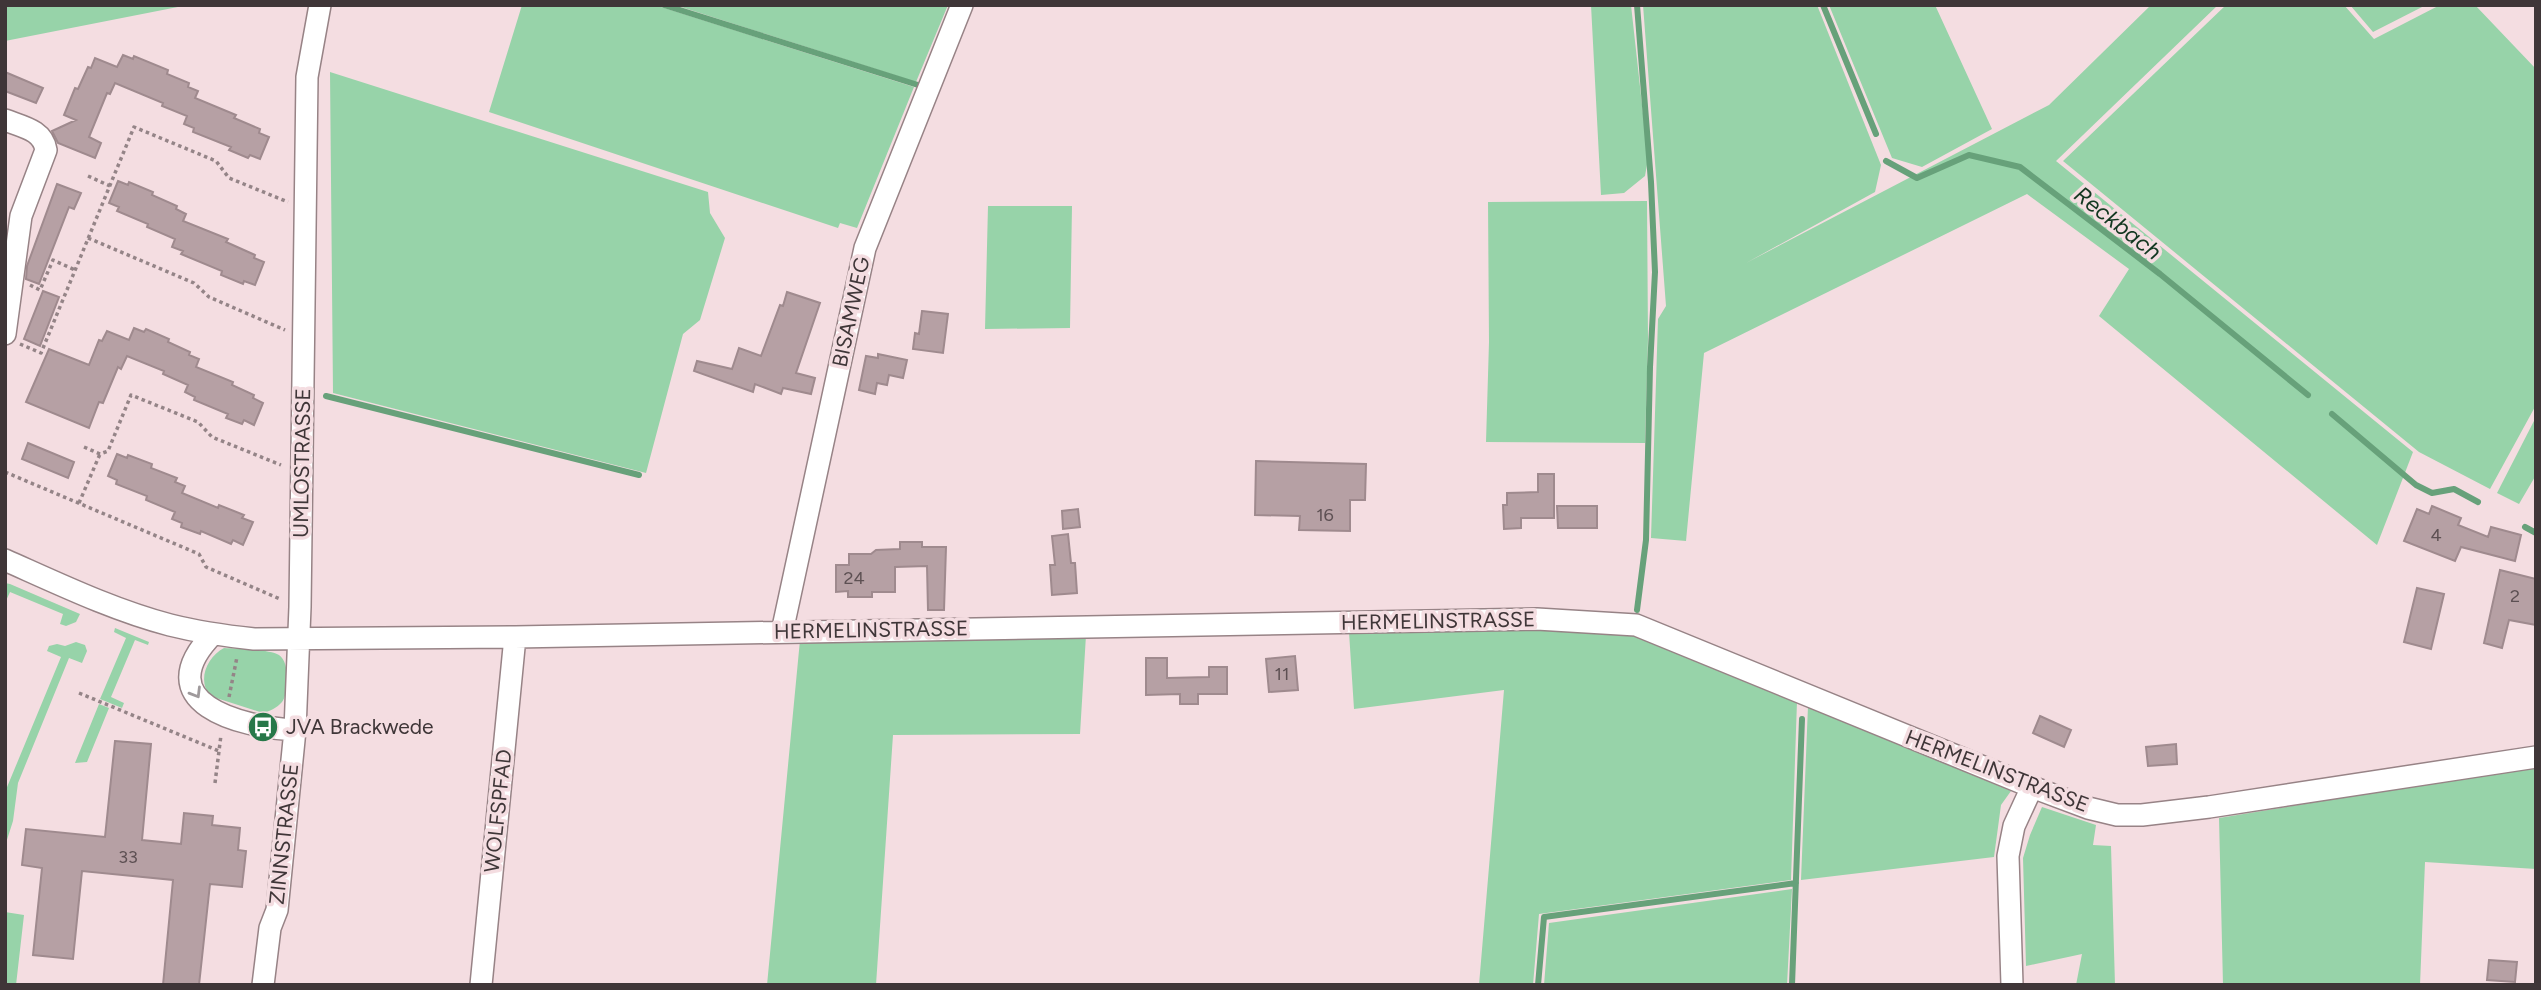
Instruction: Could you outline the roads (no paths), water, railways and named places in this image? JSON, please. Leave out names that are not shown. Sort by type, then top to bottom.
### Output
[{"type":"street","name":"UMLOSTRASSE","points":[[299,640],[307,77],[320,5]]},
{"type":"street","name":"BISAMWEG","points":[[782,632],[865,248],[962,5]]},
{"type":"street","points":[[5,120],[39,134],[44,140],[46,150],[20,216],[12,277],[11,338]]},
{"type":"street","points":[[5,545],[28,570]]},
{"type":"street","points":[[5,561],[147,618],[213,634],[299,640]]},
{"type":"street","points":[[5,569],[28,570]]},
{"type":"street","name":"HERMELINSTRASSE","points":[[299,640],[1537,619],[1636,625],[2032,787],[2117,816],[2208,807],[2536,757]]},
{"type":"street","points":[[213,634],[191,664],[189,682],[195,697],[220,714],[263,727],[295,730]]},
{"type":"street","name":"WOLFSPFAD","points":[[481,985],[515,637]]},
{"type":"street","name":"ZINNSTRASSE","points":[[263,985],[270,928],[277,910],[295,730],[299,640]]},
{"type":"street","points":[[2012,985],[2008,856],[2014,826],[2032,787]]},
{"type":"waterway","points":[[664,5],[918,85]]},
{"type":"waterway","points":[[1637,5],[1655,272],[1646,540],[1637,610]]},
{"type":"waterway","name":"Reckbach","points":[[1823,5],[1876,134]]},
{"type":"waterway","name":"Reckbach","points":[[1886,161],[1917,178],[1969,155],[2020,167],[2160,274],[2308,395]]},
{"type":"waterway","points":[[326,396],[639,475]]},
{"type":"waterway","name":"Reckbach","points":[[2332,414],[2416,485],[2432,493],[2454,489],[2478,502]]},
{"type":"waterway","name":"Reckbach","points":[[2525,527],[2536,533]]},
{"type":"waterway","points":[[1792,985],[1802,719]]},
{"type":"waterway","points":[[1538,985],[1544,917],[1796,883]]},
{"type":"place","name":"JVA Brackwede","points":[[263,727]]}]
